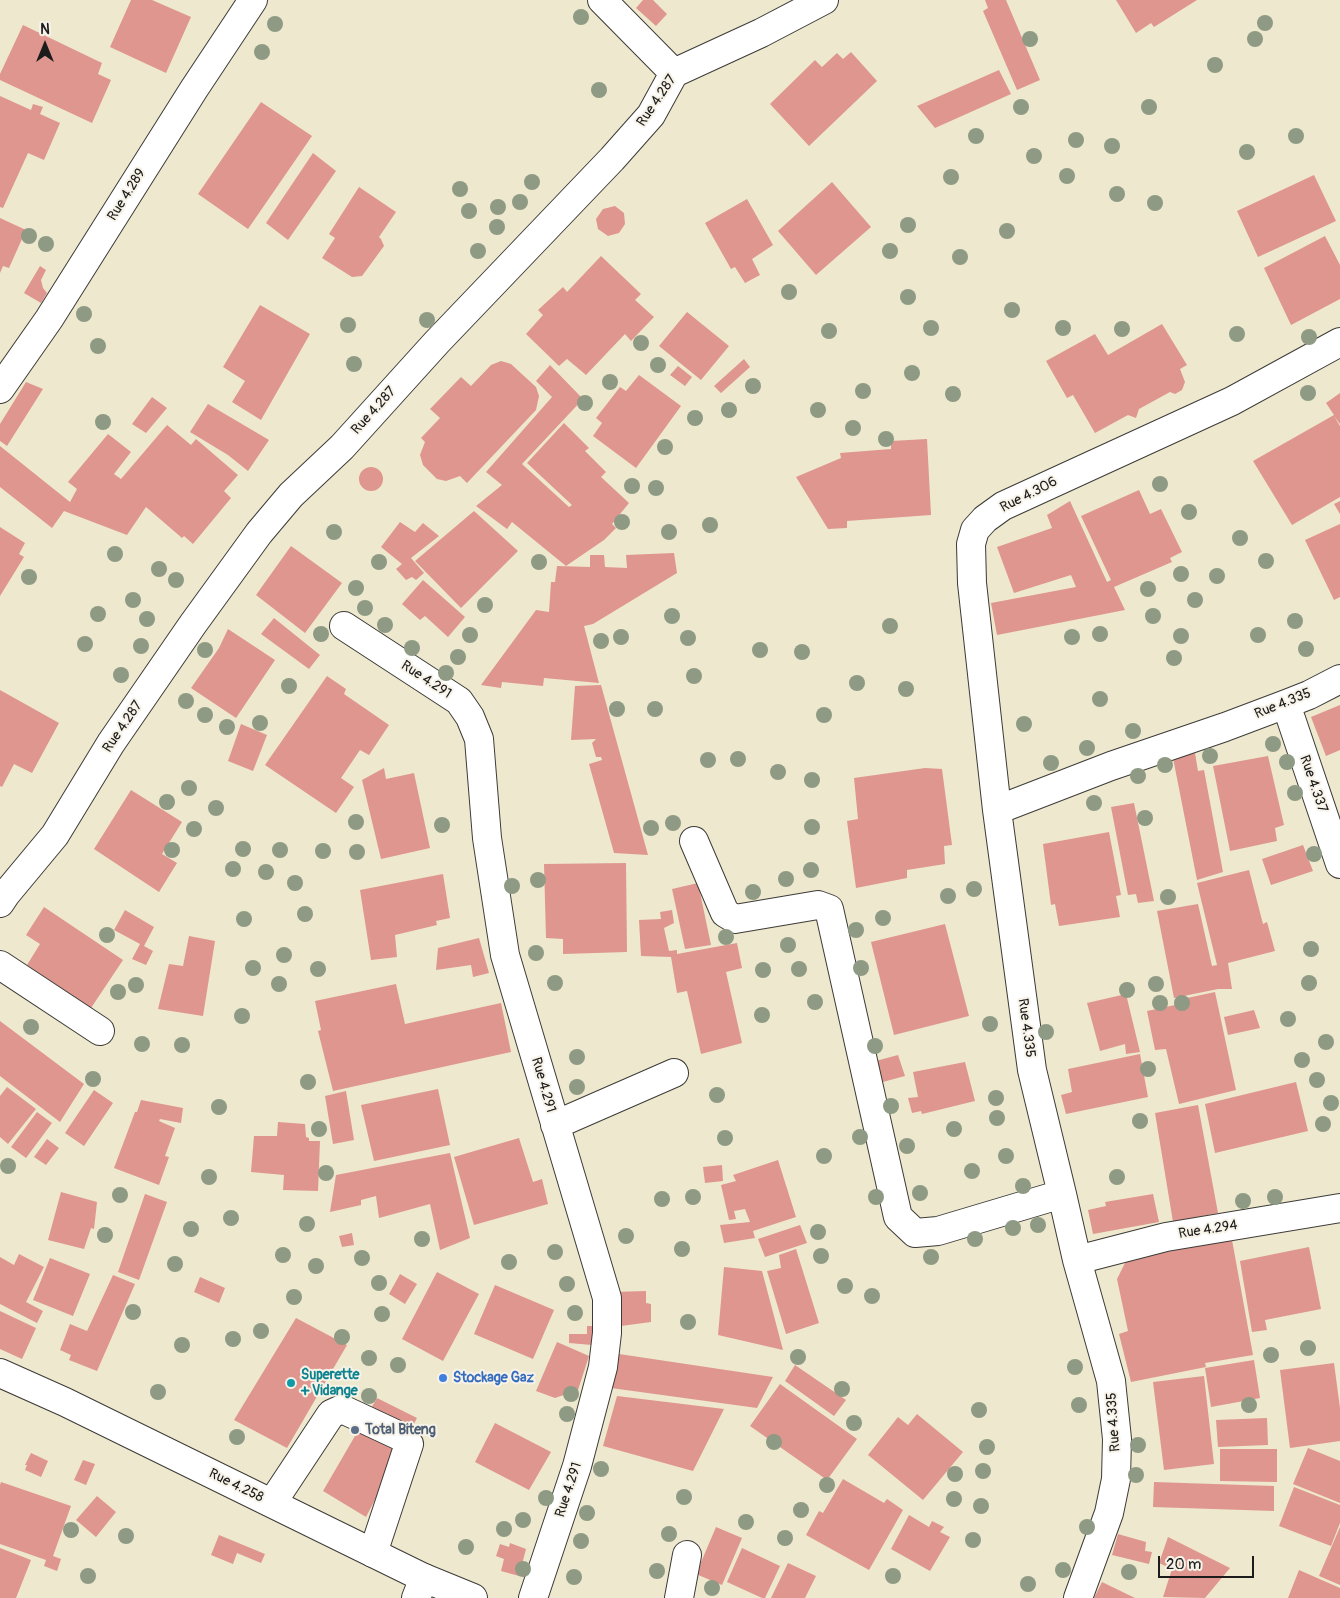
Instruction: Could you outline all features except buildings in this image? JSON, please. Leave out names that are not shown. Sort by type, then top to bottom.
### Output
[{"type":"main road","name":"Rue 4.289","points":[[0,389],[49,319],[194,89],[253,0]]},
{"type":"main road","points":[[602,0],[674,73]]},
{"type":"main road","name":"Rue 4.287","points":[[0,903],[55,834],[116,736],[193,624],[259,533],[291,495],[342,447],[437,342],[652,115],[674,73],[761,33],[824,0]]},
{"type":"main road","name":"Rue 4.306","points":[[997,810],[972,582],[971,544],[975,530],[985,519],[1002,506],[1232,401],[1340,342]]},
{"type":"main road","name":"Rue 4.291","points":[[344,626],[459,701],[470,717],[479,739],[487,838],[505,955],[607,1298],[607,1333],[603,1367],[577,1466],[534,1598]]},
{"type":"main road","name":"Rue 4.335","points":[[1078,1598],[1109,1513],[1116,1479],[1117,1439],[1111,1381],[1077,1260],[1032,1070],[997,810],[1111,766],[1286,704],[1340,679]]},
{"type":"main road","name":"Rue 4.337","points":[[1286,704],[1340,864]]},
{"type":"main road","points":[[694,841],[725,913],[735,919],[818,905],[829,909],[898,1217],[915,1232],[938,1232],[1062,1194]]},
{"type":"main road","points":[[0,966],[100,1031]]},
{"type":"main road","points":[[555,1125],[674,1073]]},
{"type":"main road","name":"Rue 4.294","points":[[1077,1260],[1166,1237],[1340,1208]]},
{"type":"main road","name":"Rue 4.258","points":[[0,1373],[65,1402],[373,1553],[420,1588],[473,1598]]},
{"type":"main road","points":[[272,1503],[332,1414],[342,1409],[404,1438],[409,1444],[373,1553]]},
{"type":"main road","points":[[679,1598],[687,1555]]},
{"type":"place","name":"Stockage Gaz","points":[[443,1378]]},
{"type":"place","name":"Superette + Vidange","points":[[291,1383]]},
{"type":"place","name":"Total Biteng","points":[[355,1430]]}]
